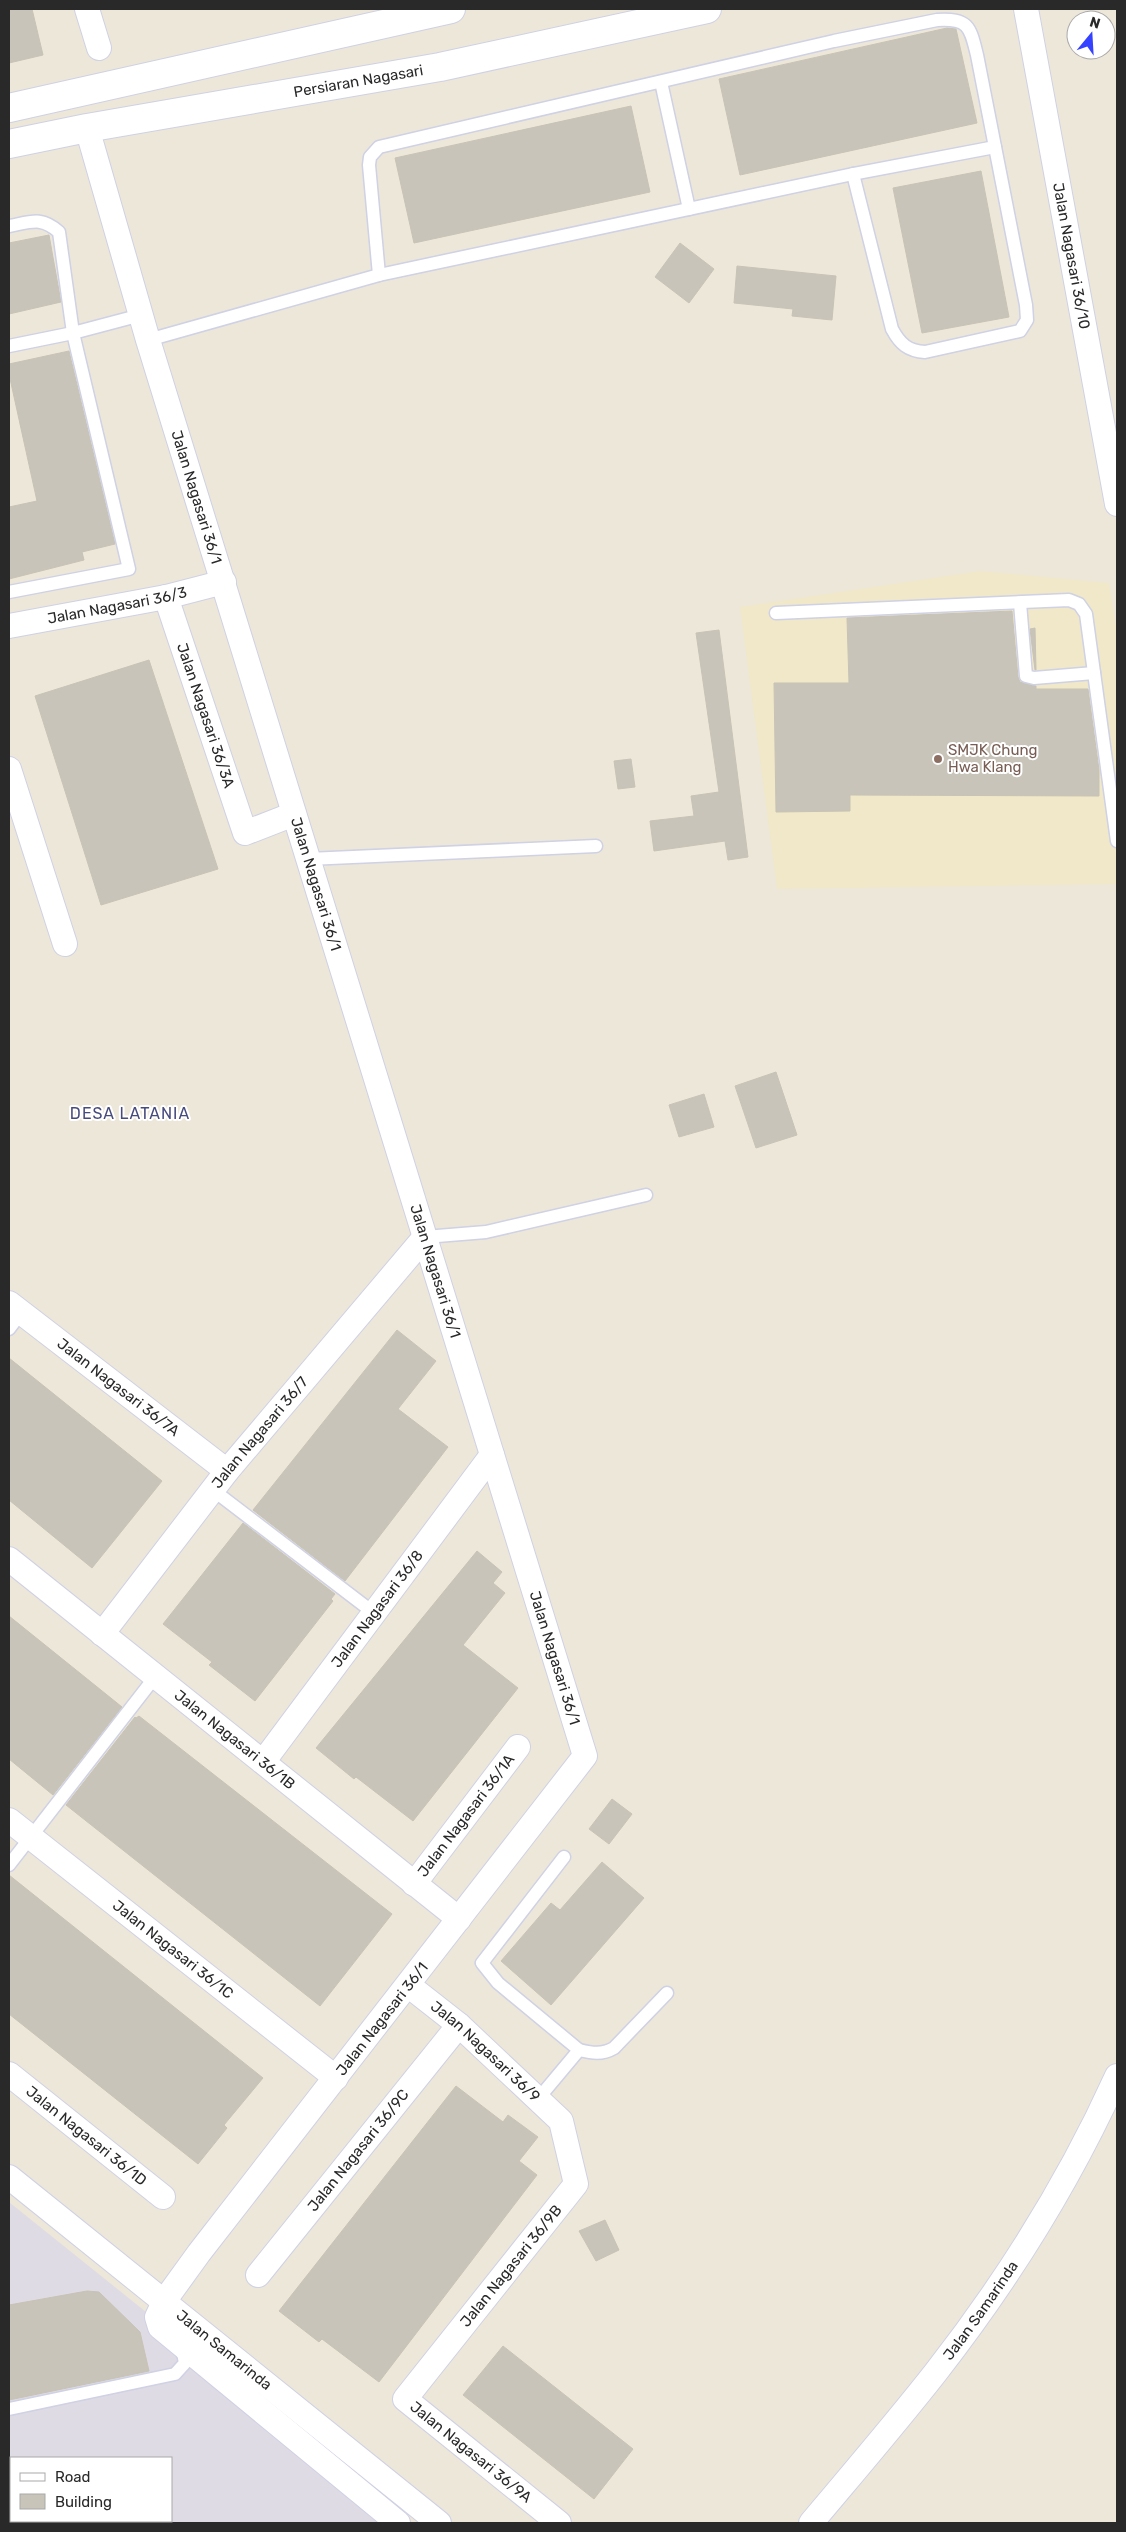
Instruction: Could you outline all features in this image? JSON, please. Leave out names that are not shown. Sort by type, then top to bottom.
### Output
[{"type":"street","points":[[87,9],[99,48]]},
{"type":"street","name":"Persiaran Nagasari","points":[[9,144],[87,128],[440,67],[707,9]]},
{"type":"street","name":"Jalan Nagasari 36/10","points":[[1026,9],[1117,504]]},
{"type":"street","points":[[9,108],[438,10]]},
{"type":"street","name":"Jalan Nagasari 36/1","points":[[87,128],[148,340],[585,1756],[165,2300]]},
{"type":"street","name":"Jalan Nagasari 36/3","points":[[9,626],[166,597],[224,582]]},
{"type":"street","name":"Jalan Nagasari 36/3A","points":[[166,597],[245,833],[294,814]]},
{"type":"street","points":[[9,769],[65,944]]},
{"type":"street","name":"Jalan Nagasari 36/7","points":[[102,1634],[220,1480],[424,1237]]},
{"type":"street","name":"Jalan Nagasari 36/7A","points":[[13,1315],[220,1480]]},
{"type":"street","name":"Jalan Nagasari 36/8","points":[[263,1762],[492,1455]]},
{"type":"street","name":"Jalan Nagasari 36/1B","points":[[9,1559],[459,1919]]},
{"type":"street","name":"Jalan Nagasari 36/1A","points":[[414,1884],[518,1747]]},
{"type":"street","name":"Jalan Nagasari 36/1C","points":[[9,1820],[336,2078]]},
{"type":"street","name":"Jalan Nagasari 36/9","points":[[408,1984],[459,2025],[561,2122]]},
{"type":"street","name":"Jalan Nagasari 36/9C","points":[[258,2275],[459,2025]]},
{"type":"street","name":"Jalan Nagasari 36/1D","points":[[9,2074],[163,2197]]},
{"type":"street","name":"Jalan Samarinda","points":[[811,2523],[937,2371],[989,2298],[1071,2168],[1098,2119],[1117,2076]]},
{"type":"street","name":"Jalan Nagasari 36/9B","points":[[406,2399],[576,2184],[561,2122]]},
{"type":"street","name":"Jalan Samarinda","points":[[9,2177],[165,2300],[439,2523]]},
{"type":"street","points":[[165,2300],[157,2317],[160,2327],[398,2523]]},
{"type":"street","name":"Jalan Nagasari 36/9A","points":[[406,2399],[559,2523]]},
{"type":"street","points":[[378,2507],[394,2487]]},
{"type":"lane","points":[[379,275],[369,176],[370,157],[379,147],[834,41],[936,20],[953,19],[961,21],[971,30],[1025,296],[1027,320],[1020,331],[949,348],[916,351],[901,344],[892,328],[853,174]]},
{"type":"lane","points":[[661,82],[689,209]]},
{"type":"lane","points":[[148,340],[379,275],[853,174],[995,147]]},
{"type":"lane","points":[[9,226],[35,221],[48,222],[59,232],[73,334],[129,568],[9,592]]},
{"type":"lane","points":[[9,346],[73,334],[141,315]]},
{"type":"lane","points":[[776,613],[1069,600],[1080,604],[1086,614],[1117,841]]},
{"type":"lane","points":[[1020,603],[1026,676],[1034,678],[1094,673]]},
{"type":"lane","points":[[308,858],[596,846]]},
{"type":"lane","points":[[424,1237],[486,1232],[646,1195]]},
{"type":"lane","points":[[220,1480],[374,1613]]},
{"type":"lane","points":[[9,1865],[156,1677]]},
{"type":"lane","points":[[564,1857],[482,1963],[498,1983],[579,2050],[594,2054],[606,2053],[614,2048],[667,1993]]},
{"type":"lane","points":[[538,2099],[579,2050]]},
{"type":"lane","points":[[9,2409],[175,2374],[185,2363],[182,2346]]},
{"type":"shaded area","name":"SMJK Chung Hwa Klang","points":[[980,571],[1109,583],[1117,633],[1117,884],[777,889],[740,607]]},
{"type":"shaded area","points":[[9,2202],[409,2523],[9,2523]]},
{"type":"building","points":[[9,9],[32,9],[43,55],[9,63]]},
{"type":"building","points":[[947,28],[956,29],[977,123],[740,175],[719,79]]},
{"type":"building","points":[[631,106],[650,192],[414,243],[395,158]]},
{"type":"building","points":[[981,171],[1009,317],[922,333],[893,188]]},
{"type":"building","points":[[49,235],[61,302],[9,314],[9,243]]},
{"type":"building","points":[[680,243],[714,269],[689,303],[655,277]]},
{"type":"building","points":[[737,266],[836,276],[832,320],[792,316],[793,309],[734,303]]},
{"type":"building","points":[[69,351],[115,544],[82,552],[84,560],[9,579],[9,507],[37,501],[9,374],[9,364]]},
{"type":"building","points":[[1012,611],[1020,682],[1036,686],[1036,689],[1088,689],[1099,770],[1099,796],[850,795],[850,811],[776,812],[774,683],[849,683],[847,618]]},
{"type":"building","points":[[1035,628],[1036,670],[1030,629]]},
{"type":"building","points":[[719,630],[748,857],[728,860],[725,841],[654,851],[650,821],[694,816],[691,796],[719,792],[696,633]]},
{"type":"building","points":[[149,660],[218,869],[101,905],[35,696]]},
{"type":"building","points":[[631,759],[635,787],[618,789],[614,761]]},
{"type":"building","points":[[776,1072],[797,1135],[756,1148],[735,1086]]},
{"type":"building","points":[[704,1094],[714,1127],[679,1137],[669,1105]]},
{"type":"building","points":[[397,1330],[436,1361],[398,1409],[448,1447],[345,1581],[253,1510]]},
{"type":"building","points":[[9,1358],[162,1481],[92,1568],[9,1500]]},
{"type":"building","points":[[243,1523],[335,1594],[331,1599],[333,1601],[255,1701],[209,1665],[212,1662],[163,1624]]},
{"type":"building","points":[[477,1551],[502,1572],[493,1583],[505,1593],[463,1645],[518,1688],[413,1821],[356,1777],[354,1779],[316,1748]]},
{"type":"building","points":[[9,1616],[122,1707],[53,1795],[9,1759]]},
{"type":"building","points":[[139,1716],[392,1914],[320,2006],[66,1805],[135,1717]]},
{"type":"building","points":[[612,1799],[632,1814],[609,1844],[589,1829]]},
{"type":"building","points":[[602,1862],[644,1898],[551,2005],[501,1961],[551,1903],[560,1910]]},
{"type":"building","points":[[9,1875],[263,2078],[224,2125],[227,2128],[198,2164],[9,2014]]},
{"type":"building","points":[[456,2086],[503,2122],[508,2115],[538,2137],[519,2161],[537,2175],[379,2382],[322,2339],[319,2342],[279,2311]]},
{"type":"building","points":[[605,2220],[619,2250],[596,2261],[579,2231]]},
{"type":"building","points":[[87,2291],[99,2292],[140,2332],[149,2371],[9,2400],[9,2305]]},
{"type":"building","points":[[503,2346],[633,2449],[594,2499],[463,2395]]},
{"type":"place","name":"SMJK Chung Hwa Klang","points":[[938,759]]},
{"type":"district","name":"DESA LATANIA","points":[[130,1113]]}]
